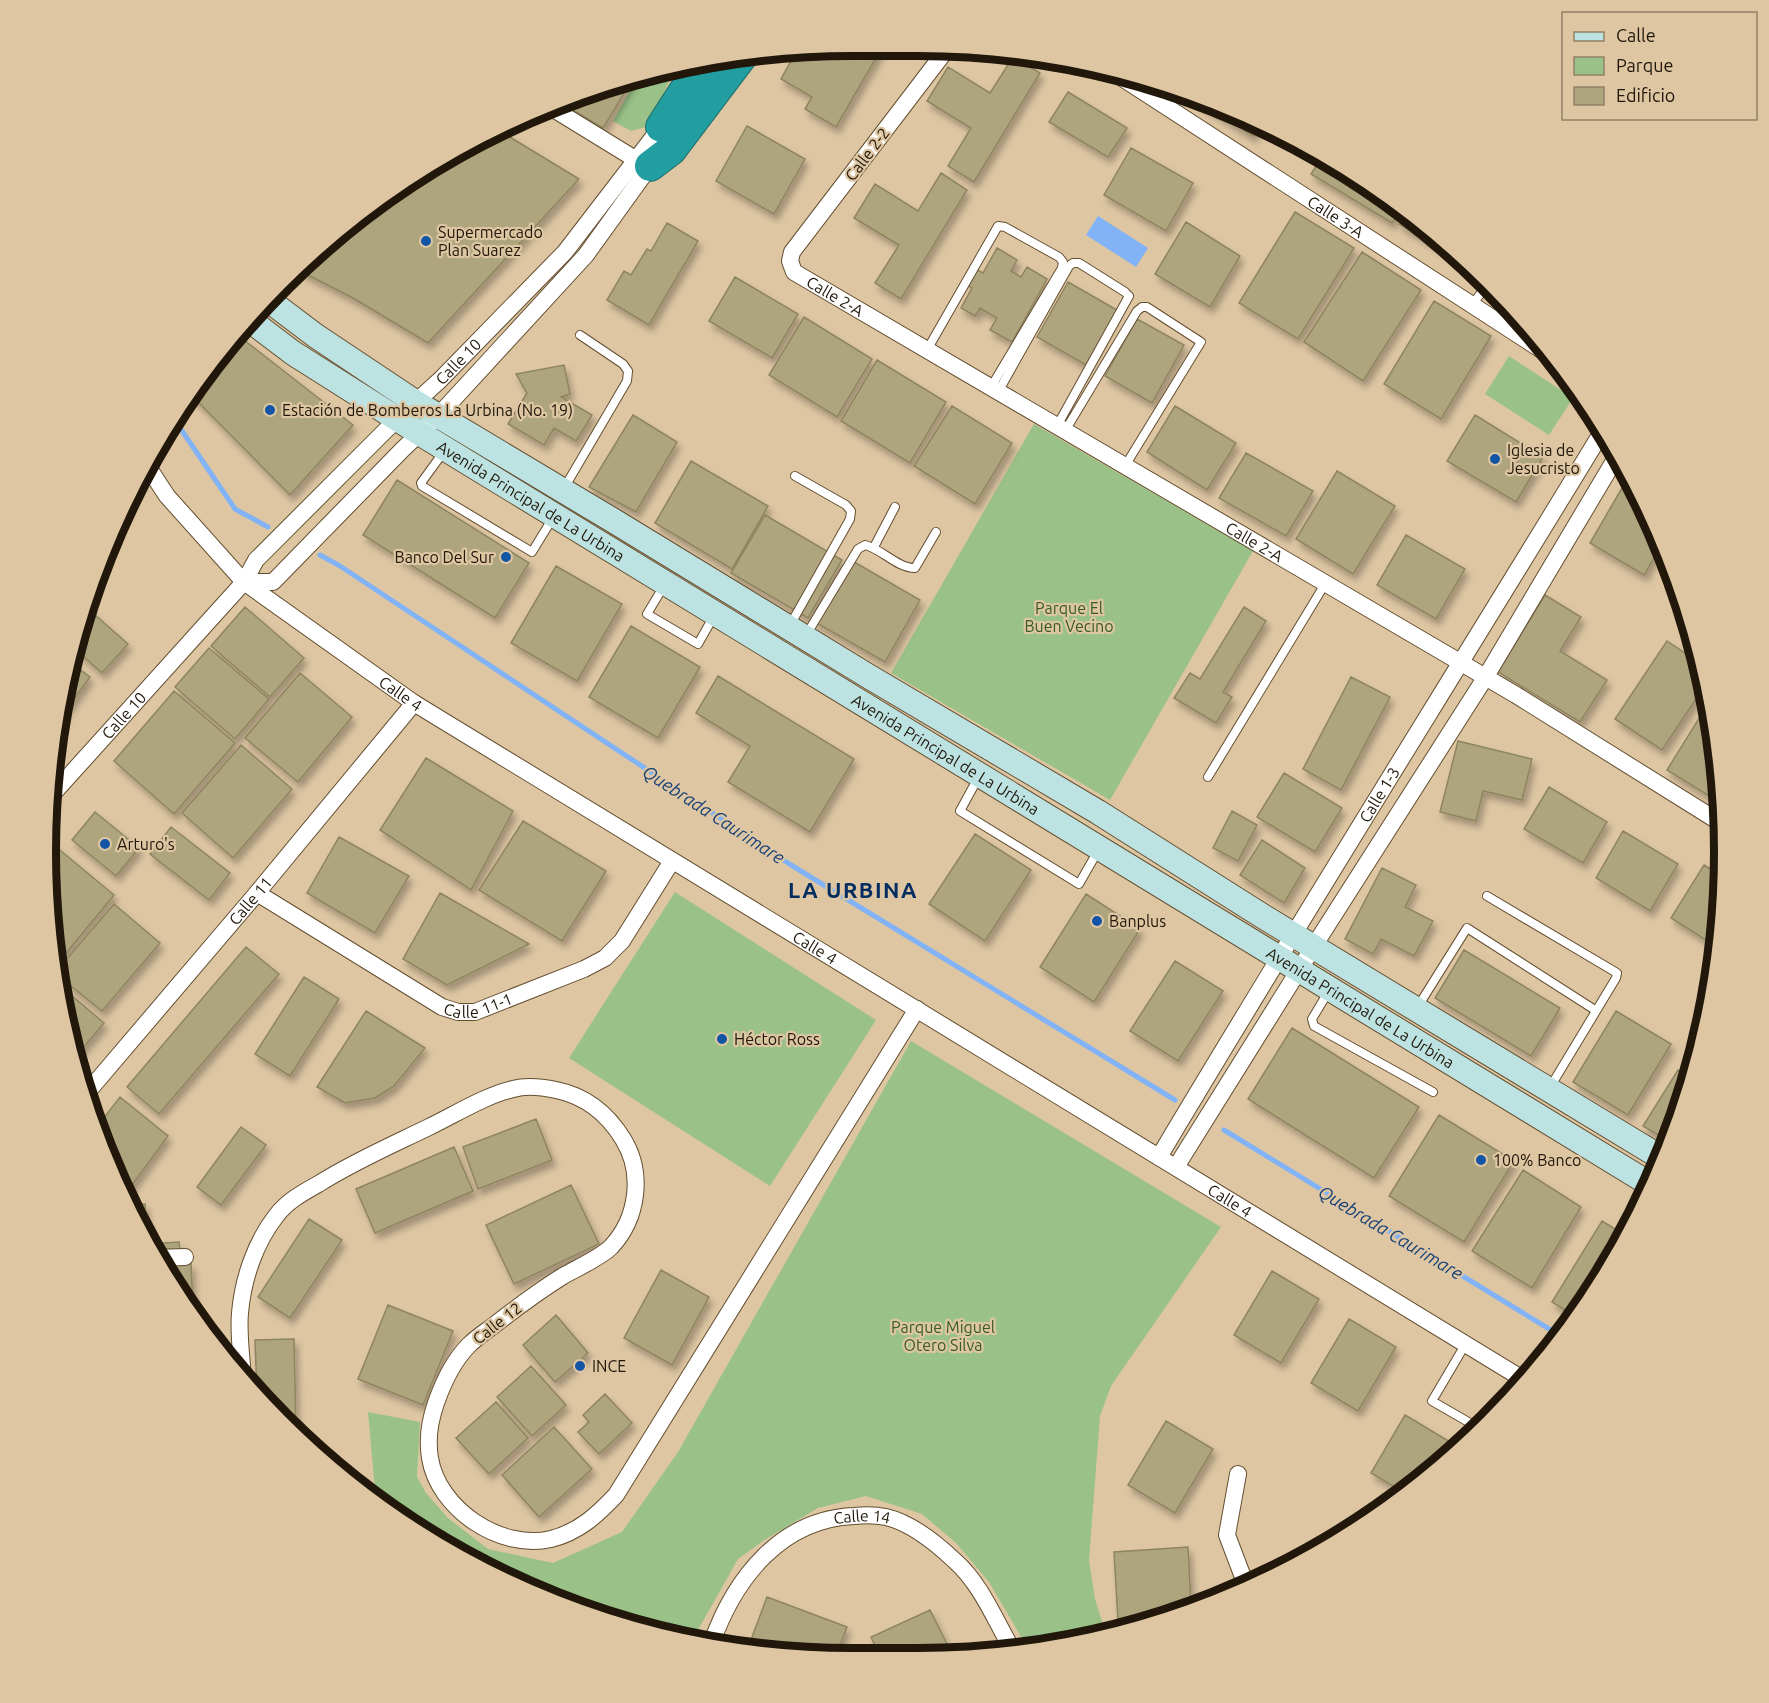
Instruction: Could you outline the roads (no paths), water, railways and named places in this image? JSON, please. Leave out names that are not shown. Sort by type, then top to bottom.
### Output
[{"type":"highway","points":[[642,163],[671,150],[736,64]]},
{"type":"highway","points":[[642,163],[715,68]]},
{"type":"highway","points":[[661,127],[697,71]]},
{"type":"highway","points":[[661,127],[679,75]]},
{"type":"main road","name":"Avenida Principal de La Urbina","points":[[274,305],[316,336],[415,402],[1098,812],[1303,940],[1654,1153]]},
{"type":"main road","name":"Avenida Principal de La Urbina","points":[[255,324],[293,353],[421,434],[1642,1180]]},
{"type":"street","name":"Calle 2-2","points":[[790,261],[792,252],[941,56]]},
{"type":"street","name":"Calle 3-A","points":[[1135,86],[1527,341]]},
{"type":"street","points":[[558,112],[642,163]]},
{"type":"street","name":"Calle 10","points":[[244,582],[273,582],[403,449],[421,434],[586,255],[642,163],[661,127]]},
{"type":"street","name":"Calle 10","points":[[58,788],[244,582],[256,560],[397,419],[440,380],[565,252],[642,163]]},
{"type":"street","name":"Calle 2-A","points":[[790,261],[794,272],[1462,664],[1713,819]]},
{"type":"street","name":"Calle 1-3","points":[[1176,1167],[1299,970],[1303,940],[1462,664],[1598,439]]},
{"type":"street","name":"Calle 1-3","points":[[1160,1157],[1278,957],[1303,940],[1485,678],[1612,464]]},
{"type":"street","name":"Calle 4","points":[[152,473],[167,496],[244,582],[414,703],[1160,1157],[1465,1345],[1513,1379]]},
{"type":"street","name":"Calle 11","points":[[92,1087],[257,893],[414,703]]},
{"type":"street","name":"Calle 11-1","points":[[257,893],[442,1007],[458,1012],[475,1012],[584,969],[605,958],[622,941],[672,861]]},
{"type":"street","name":"Calle 12","points":[[242,1363],[240,1315],[250,1263],[276,1214],[295,1197],[346,1167],[515,1088],[542,1087],[574,1094],[598,1109],[617,1129],[631,1152],[637,1179],[633,1206],[610,1248],[534,1294],[469,1345],[449,1372],[435,1405],[430,1431],[430,1458],[435,1474],[458,1509],[492,1532],[534,1541],[551,1539],[581,1527],[616,1495],[917,1009]]},
{"type":"street","points":[[167,1258],[185,1257]]},
{"type":"street","points":[[1238,1474],[1227,1535],[1243,1577]]},
{"type":"street","name":"Calle 14","points":[[715,1635],[726,1610],[749,1573],[768,1552],[792,1533],[812,1523],[835,1517],[861,1516],[886,1517],[912,1528],[957,1562],[973,1581],[1008,1642]]},
{"type":"lane","points":[[927,350],[998,226],[1005,227],[1059,257],[1063,262],[1062,268],[994,390]]},
{"type":"lane","points":[[994,390],[1070,266],[1073,263],[1079,263],[1129,296],[1061,429]]},
{"type":"lane","points":[[1472,305],[1482,291]]},
{"type":"lane","points":[[1061,429],[1137,312],[1142,307],[1147,307],[1201,342],[1125,466]]},
{"type":"lane","points":[[563,490],[627,381],[628,371],[623,364],[580,335]]},
{"type":"lane","points":[[446,449],[421,483],[422,486],[532,552],[554,516]]},
{"type":"lane","points":[[795,477],[846,505],[851,512],[850,519],[797,632]]},
{"type":"lane","points":[[874,547],[895,507]]},
{"type":"lane","points":[[797,632],[858,549],[865,544],[907,567],[915,568],[936,532]]},
{"type":"lane","points":[[665,584],[647,614],[698,644],[715,614]]},
{"type":"lane","points":[[1208,777],[1325,584]]},
{"type":"lane","points":[[979,775],[962,806],[960,811],[963,813],[1079,884],[1099,849]]},
{"type":"lane","points":[[1487,896],[1617,973],[1549,1089]]},
{"type":"lane","points":[[1416,1009],[1467,928],[1595,1010]]},
{"type":"lane","points":[[1330,989],[1312,1019],[1314,1026],[1433,1092]]},
{"type":"lane","points":[[1465,1345],[1432,1401],[1470,1423]]},
{"type":"water","points":[[1098,216],[1148,248],[1136,267],[1086,235]]},
{"type":"waterway","name":"Quebrada Caurimare","points":[[179,426],[235,509],[268,527]]},
{"type":"waterway","name":"Quebrada Caurimare","points":[[320,555],[340,566],[791,865],[1175,1100]]},
{"type":"waterway","name":"Quebrada Caurimare","points":[[1224,1130],[1553,1331]]},
{"type":"place","name":"Supermercado Plan Suarez","points":[[426,241]]},
{"type":"place","name":"Estación de Bomberos La Urbina (No. 19)","points":[[270,410]]},
{"type":"place","name":"Iglesia de Jesucristo","points":[[1495,459]]},
{"type":"place","name":"Banco Del Sur","points":[[506,557]]},
{"type":"place","name":"Arturo's","points":[[105,844]]},
{"type":"place","name":"Banplus","points":[[1097,921]]},
{"type":"place","name":"Héctor Ross","points":[[722,1039]]},
{"type":"place","name":"100% Banco","points":[[1481,1160]]},
{"type":"place","name":"INCE","points":[[580,1366]]},
{"type":"district","name":"LA URBINA","points":[[853,889]]},
{"type":"park label","name":"Parque El Buen Vecino","points":[[1069,617]]},
{"type":"park label","name":"Parque Miguel Otero Silva","points":[[943,1336]]}]
